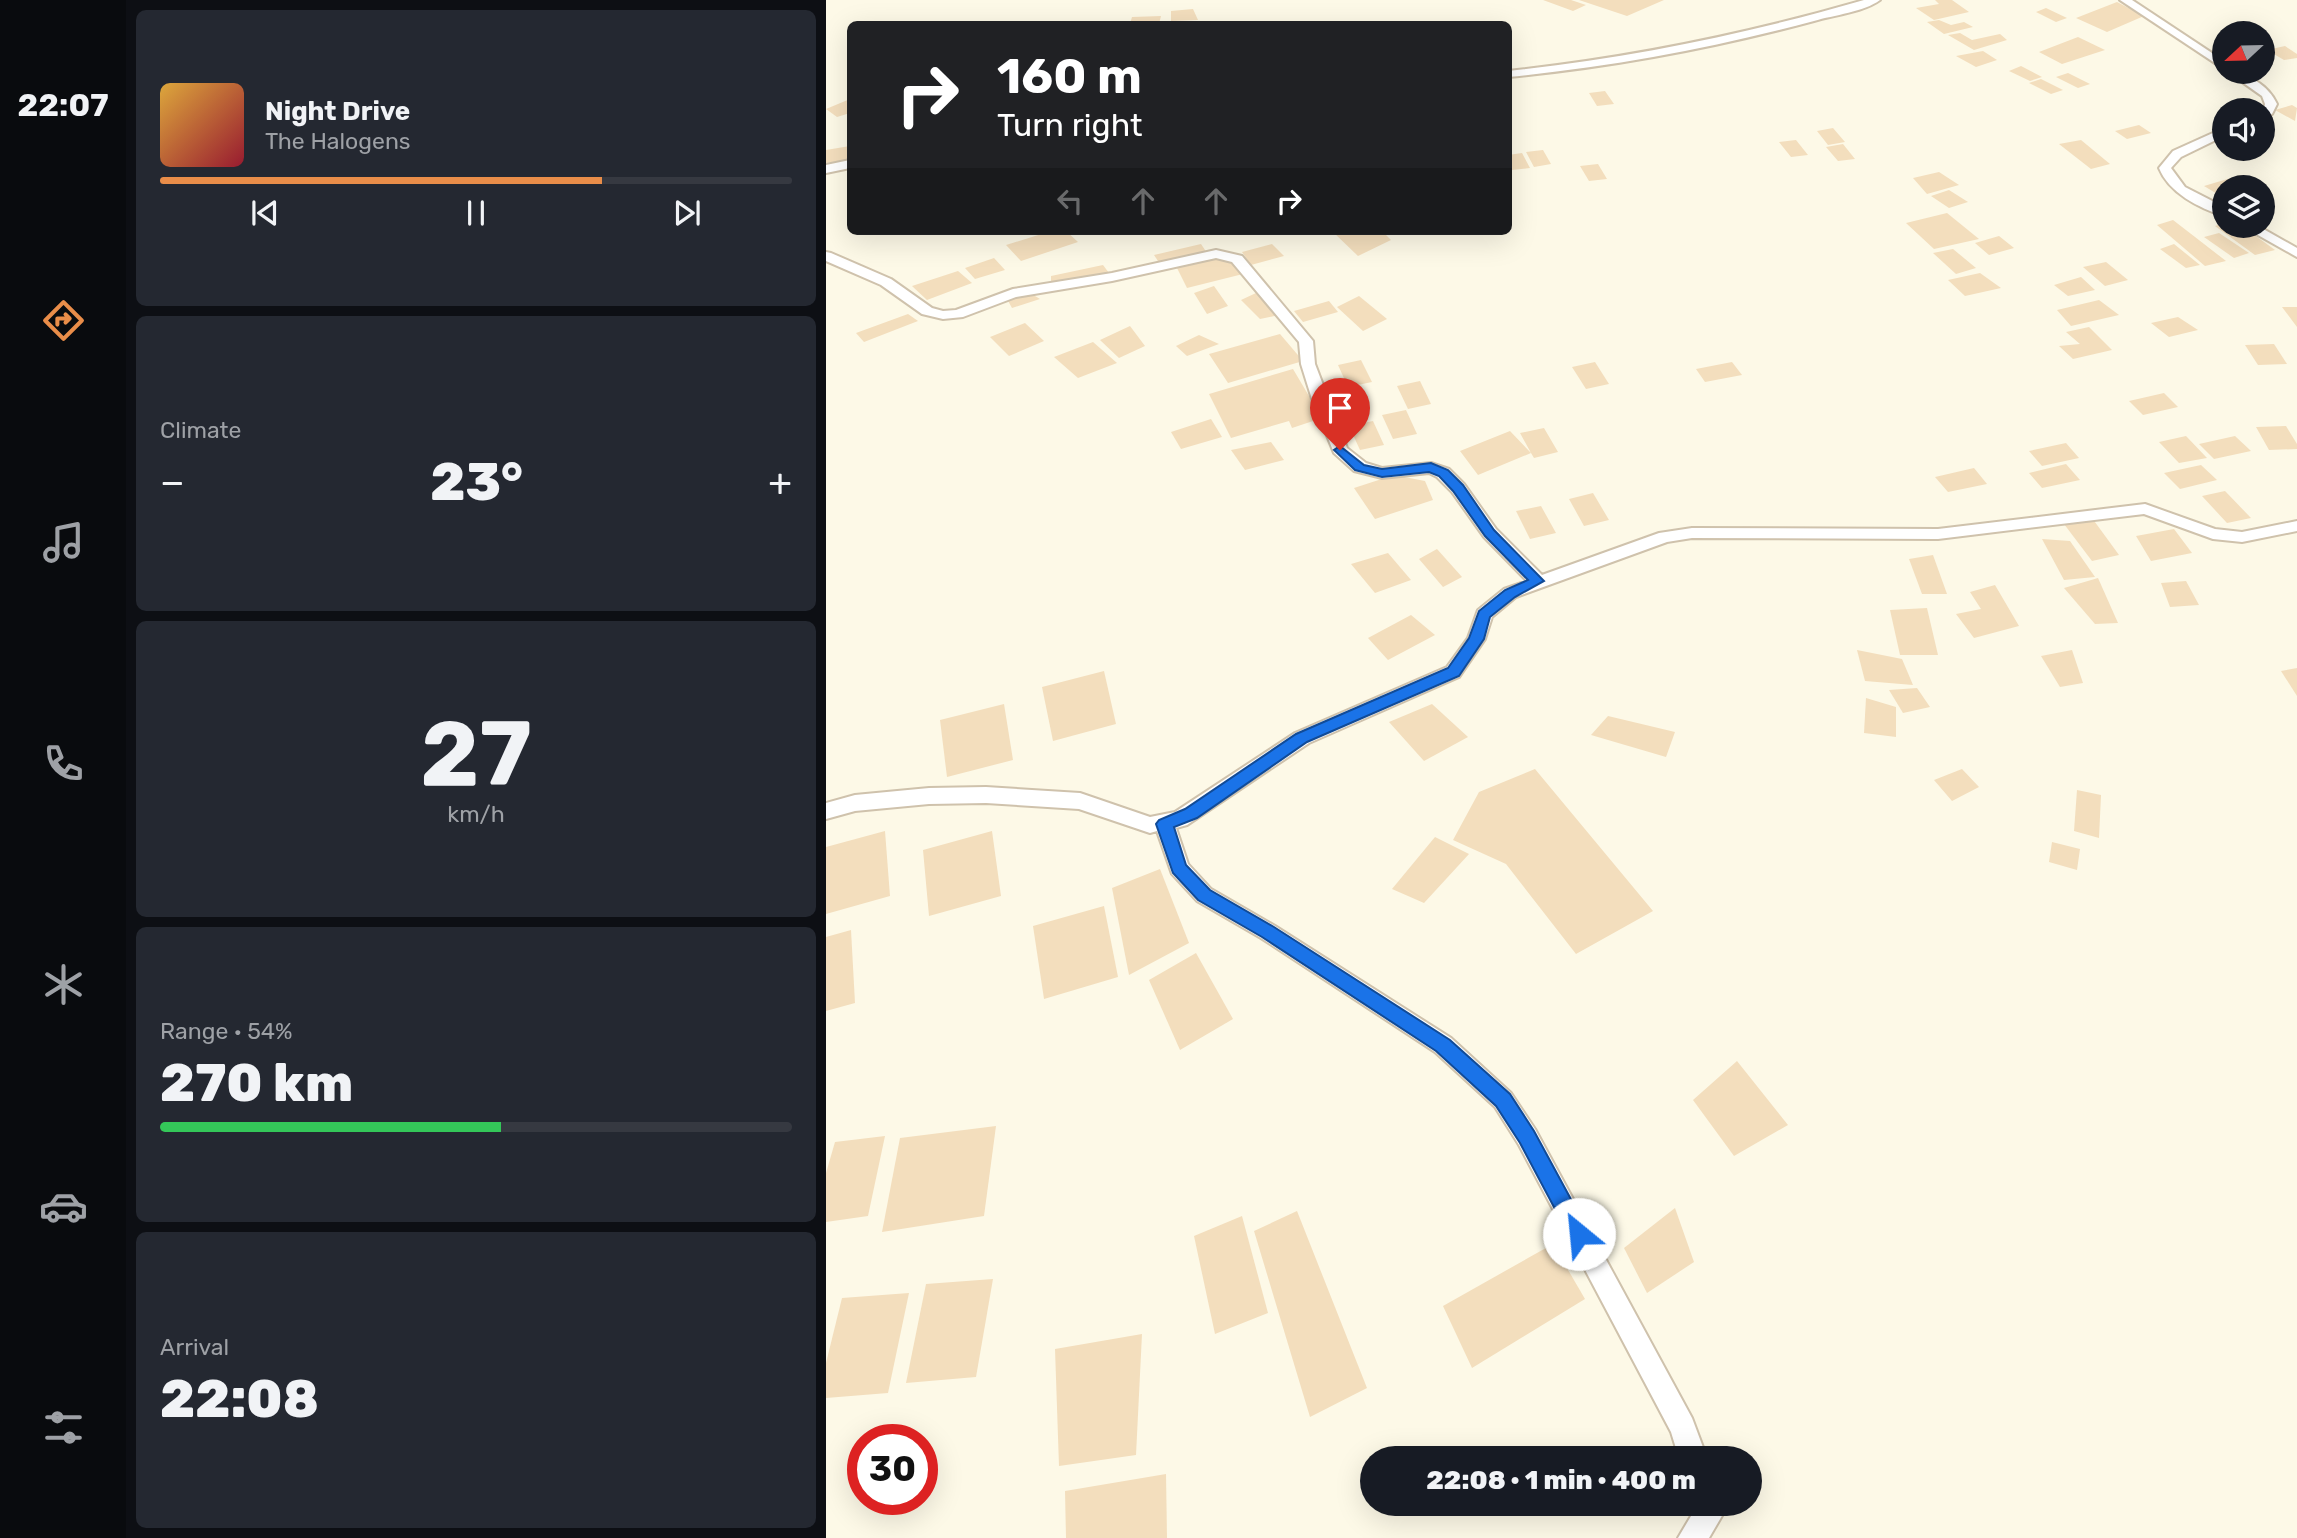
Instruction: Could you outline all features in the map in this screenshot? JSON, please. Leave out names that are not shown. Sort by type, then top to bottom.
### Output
[{"type":"street","points":[[1512,74],[1608,62],[1701,46],[1778,29],[1875,0]]},
{"type":"street","points":[[2125,0],[2212,58]]},
{"type":"street","points":[[2252,84],[2269,98]]},
{"type":"street","points":[[2212,138],[2178,154],[2165,168],[2168,178],[2183,190],[2212,206]]},
{"type":"street","points":[[826,169],[847,165]]},
{"type":"street","points":[[2270,238],[2297,253]]},
{"type":"street","points":[[826,256],[886,282],[927,311],[943,315],[958,314],[1013,293],[1112,277],[1216,254],[1237,259],[1306,341],[1308,364],[1340,450],[1360,467],[1382,473],[1431,468],[1443,473],[1458,488],[1490,533],[1537,581]]},
{"type":"street","points":[[826,811],[855,803],[929,796],[986,795],[1080,801],[1150,825],[1165,824],[1191,814],[1302,738],[1453,672],[1476,639],[1484,614],[1510,593],[1537,581],[1665,537],[1692,533],[1938,534],[2112,510],[2145,509],[2213,534],[2242,537],[2297,526]]},
{"type":"street","points":[[1165,824],[1179,868],[1204,895],[1268,932],[1443,1045],[1503,1100],[1527,1137],[1683,1427],[1689,1446]]},
{"type":"street","points":[[1692,1538],[1708,1516]]},
{"type":"building","points":[[1543,0],[1571,0],[1586,5],[1573,11]]},
{"type":"building","points":[[1579,0],[1664,0],[1627,16]]},
{"type":"building","points":[[1935,0],[1952,0],[1969,12],[1934,20],[1916,8],[1939,4]]},
{"type":"building","points":[[2117,2],[2144,16],[2107,32],[2076,18]]},
{"type":"building","points":[[2046,8],[2067,18],[2056,22],[2036,12]]},
{"type":"building","points":[[1193,9],[1198,20],[1171,21],[1171,11]]},
{"type":"building","points":[[1161,16],[1160,21],[1131,21],[1132,17]]},
{"type":"building","points":[[1939,20],[1951,25],[1964,22],[1973,27],[1944,34],[1927,22]]},
{"type":"building","points":[[1960,33],[1972,40],[2000,34],[2007,40],[1974,50],[1948,35]]},
{"type":"building","points":[[2078,37],[2105,50],[2062,64],[2039,52]]},
{"type":"building","points":[[2285,46],[2297,54],[2297,58],[2284,60],[2275,55],[2275,48]]},
{"type":"building","points":[[1983,51],[1997,60],[1976,67],[1956,56]]},
{"type":"building","points":[[2021,66],[2042,77],[2030,81],[2009,71]]},
{"type":"building","points":[[2068,73],[2090,84],[2078,88],[2056,77]]},
{"type":"building","points":[[2041,79],[2063,90],[2051,94],[2029,83]]},
{"type":"building","points":[[1605,91],[1614,104],[1597,106],[1589,93]]},
{"type":"building","points":[[847,100],[847,114],[837,117],[826,109]]},
{"type":"building","points":[[2292,105],[2297,108],[2295,121],[2275,110]]},
{"type":"building","points":[[2139,125],[2151,133],[2127,139],[2115,131]]},
{"type":"building","points":[[1833,128],[1845,142],[1828,145],[1817,131]]},
{"type":"building","points":[[1796,140],[1808,155],[1791,157],[1779,142]]},
{"type":"building","points":[[2081,140],[2110,164],[2091,169],[2059,144]]},
{"type":"building","points":[[1843,144],[1855,159],[1838,161],[1826,147]]},
{"type":"building","points":[[847,146],[847,160],[826,163],[826,150]]},
{"type":"building","points":[[1543,150],[1551,164],[1534,167],[1526,152]]},
{"type":"building","points":[[1522,153],[1530,168],[1512,170],[1512,154]]},
{"type":"building","points":[[1598,164],[1607,179],[1589,181],[1580,166]]},
{"type":"building","points":[[1939,172],[1959,185],[1927,194],[1913,178]]},
{"type":"building","points":[[1949,190],[1968,202],[1949,208],[1931,196]]},
{"type":"building","points":[[1947,213],[1979,239],[1934,249],[1906,223]]},
{"type":"building","points":[[2173,220],[2226,261],[2205,266],[2157,225]]},
{"type":"building","points":[[1038,235],[1070,235],[1078,242],[1021,261],[1006,245]]},
{"type":"building","points":[[1336,235],[1386,235],[1391,240],[1358,256]]},
{"type":"building","points":[[2212,235],[2212,238],[2226,238],[2249,253],[2234,258],[2204,237]]},
{"type":"building","points":[[1999,236],[2014,248],[1989,255],[1975,243]]},
{"type":"building","points":[[2232,238],[2258,238],[2275,250],[2255,255]]},
{"type":"building","points":[[1201,244],[1207,253],[1160,264],[1154,255]]},
{"type":"building","points":[[1272,244],[1284,256],[1251,265],[1242,252]]},
{"type":"building","points":[[2174,244],[2200,265],[2186,268],[2160,249]]},
{"type":"building","points":[[1953,249],[1976,268],[1956,274],[1933,253]]},
{"type":"building","points":[[994,258],[1005,270],[975,279],[965,268]]},
{"type":"building","points":[[1216,259],[1230,261],[1243,274],[1187,288],[1176,266]]},
{"type":"building","points":[[2106,262],[2128,280],[2105,286],[2083,267]]},
{"type":"building","points":[[1103,265],[1109,273],[1051,282],[1051,276]]},
{"type":"building","points":[[958,271],[972,283],[927,300],[912,286]]},
{"type":"building","points":[[1980,273],[2001,288],[1965,296],[1948,280]]},
{"type":"building","points":[[2081,277],[2095,290],[2068,296],[2054,285]]},
{"type":"building","points":[[1214,286],[1228,306],[1207,314],[1194,293]]},
{"type":"building","points":[[1030,293],[1040,299],[1012,308],[1007,299]]},
{"type":"building","points":[[1256,293],[1279,315],[1260,319],[1241,300]]},
{"type":"building","points":[[1359,296],[1387,319],[1363,331],[1337,307]]},
{"type":"building","points":[[2099,300],[2119,315],[2071,326],[2057,310]]},
{"type":"building","points":[[1329,301],[1338,312],[1303,322],[1294,311]]},
{"type":"building","points":[[2282,307],[2297,307],[2297,327]]},
{"type":"building","points":[[908,314],[918,321],[864,342],[856,333]]},
{"type":"building","points":[[2178,317],[2198,330],[2169,337],[2151,323]]},
{"type":"building","points":[[1025,323],[1044,341],[1009,356],[990,337]]},
{"type":"building","points":[[1130,326],[1145,346],[1119,358],[1100,340]]},
{"type":"building","points":[[2089,327],[2112,350],[2073,359],[2059,346],[2080,344],[2066,332]]},
{"type":"building","points":[[1280,334],[1303,361],[1228,383],[1209,354]]},
{"type":"building","points":[[1199,335],[1219,344],[1187,356],[1176,346]]},
{"type":"building","points":[[1093,342],[1117,363],[1078,378],[1054,357]]},
{"type":"building","points":[[2274,344],[2287,364],[2258,365],[2245,345]]},
{"type":"building","points":[[1361,360],[1372,382],[1348,387],[1338,365]]},
{"type":"building","points":[[1595,362],[1609,384],[1586,389],[1572,367]]},
{"type":"building","points":[[1732,362],[1742,375],[1705,382],[1696,369]]},
{"type":"building","points":[[1293,369],[1322,418],[1292,428],[1289,421],[1231,438],[1209,394]]},
{"type":"building","points":[[1420,381],[1431,404],[1408,409],[1397,386]]},
{"type":"building","points":[[2164,393],[2178,407],[2143,415],[2129,401]]},
{"type":"building","points":[[1406,410],[1417,434],[1393,439],[1382,415]]},
{"type":"building","points":[[1211,419],[1222,437],[1181,449],[1171,432]]},
{"type":"building","points":[[1373,421],[1384,445],[1360,450],[1349,426]]},
{"type":"building","points":[[2286,426],[2297,444],[2297,449],[2269,450],[2256,427]]},
{"type":"building","points":[[1544,428],[1558,452],[1534,458],[1520,433]]},
{"type":"building","points":[[1510,431],[1531,453],[1478,475],[1460,451]]},
{"type":"building","points":[[2186,436],[2207,458],[2179,463],[2159,442]]},
{"type":"building","points":[[2235,436],[2251,451],[2214,459],[2199,444]]},
{"type":"building","points":[[1271,442],[1284,460],[1245,470],[1231,450]]},
{"type":"building","points":[[2066,443],[2079,458],[2042,466],[2029,451]]},
{"type":"building","points":[[2066,464],[2080,480],[2042,488],[2029,473]]},
{"type":"building","points":[[2201,465],[2217,480],[2180,489],[2164,473]]},
{"type":"building","points":[[1974,468],[1987,484],[1948,492],[1935,477]]},
{"type":"building","points":[[1394,475],[1425,481],[1433,500],[1375,519],[1354,488]]},
{"type":"building","points":[[2225,491],[2251,518],[2227,523],[2202,496]]},
{"type":"building","points":[[1593,493],[1609,520],[1584,526],[1569,499]]},
{"type":"building","points":[[1541,506],[1556,533],[1530,539],[1516,511]]},
{"type":"building","points":[[2092,518],[2119,555],[2092,561],[2064,524]]},
{"type":"building","points":[[2174,529],[2192,553],[2151,561],[2136,536]]},
{"type":"building","points":[[2042,539],[2070,541],[2095,577],[2064,580]]},
{"type":"building","points":[[1437,549],[1462,577],[1443,587],[1419,559]]},
{"type":"building","points":[[1388,553],[1411,580],[1375,593],[1351,564]]},
{"type":"building","points":[[1933,555],[1947,594],[1922,594],[1909,559]]},
{"type":"building","points":[[2098,578],[2118,623],[2095,624],[2064,588]]},
{"type":"building","points":[[2186,581],[2199,605],[2170,607],[2161,583]]},
{"type":"building","points":[[1995,585],[2019,626],[1974,638],[1956,614],[1981,609],[1970,592]]},
{"type":"building","points":[[1927,608],[1938,655],[1900,655],[1890,610]]},
{"type":"building","points":[[1411,615],[1435,635],[1388,660],[1368,638]]},
{"type":"building","points":[[1857,650],[1902,659],[1913,685],[1865,681]]},
{"type":"building","points":[[2072,650],[2083,683],[2060,687],[2041,656]]},
{"type":"building","points":[[2297,668],[2297,696],[2281,671]]},
{"type":"building","points":[[1104,671],[1116,724],[1053,741],[1042,687]]},
{"type":"building","points":[[1917,688],[1930,707],[1903,713],[1889,690]]},
{"type":"building","points":[[1866,698],[1896,707],[1896,737],[1864,733]]},
{"type":"building","points":[[1004,704],[1013,760],[947,777],[940,720]]},
{"type":"building","points":[[1432,704],[1468,737],[1424,761],[1389,722]]},
{"type":"building","points":[[1608,716],[1675,732],[1666,757],[1591,735]]},
{"type":"building","points":[[1535,769],[1653,911],[1576,954],[1506,864],[1453,840],[1479,792]]},
{"type":"building","points":[[1962,769],[1979,787],[1952,801],[1934,780]]},
{"type":"building","points":[[2077,790],[2101,795],[2099,838],[2074,831]]},
{"type":"building","points":[[885,831],[890,896],[826,914],[826,847]]},
{"type":"building","points":[[992,831],[1001,896],[929,916],[923,850]]},
{"type":"building","points":[[1435,837],[1469,854],[1424,903],[1392,889]]},
{"type":"building","points":[[2052,842],[2080,849],[2077,870],[2049,862]]},
{"type":"building","points":[[1160,869],[1189,943],[1129,975],[1112,888]]},
{"type":"building","points":[[1104,906],[1118,977],[1044,999],[1033,926]]},
{"type":"building","points":[[851,930],[855,1003],[826,1011],[826,937]]},
{"type":"building","points":[[1196,953],[1233,1019],[1180,1050],[1149,980]]},
{"type":"building","points":[[1737,1061],[1788,1125],[1734,1156],[1693,1100]]},
{"type":"building","points":[[996,1126],[984,1216],[882,1232],[900,1138]]},
{"type":"building","points":[[885,1136],[868,1216],[826,1222],[826,1173],[835,1142]]},
{"type":"building","points":[[1675,1208],[1694,1262],[1647,1293],[1624,1248]]},
{"type":"building","points":[[1297,1211],[1367,1388],[1310,1417],[1254,1231]]},
{"type":"building","points":[[1242,1216],[1268,1313],[1215,1334],[1194,1236]]},
{"type":"building","points":[[1553,1244],[1585,1299],[1472,1368],[1443,1306]]},
{"type":"building","points":[[993,1279],[976,1377],[906,1383],[926,1284]]},
{"type":"building","points":[[909,1293],[888,1393],[826,1398],[826,1363],[842,1298]]},
{"type":"building","points":[[1142,1334],[1136,1455],[1059,1466],[1055,1349]]},
{"type":"building","points":[[1166,1474],[1167,1538],[1066,1538],[1065,1491]]},
{"type":"route","points":[[1340,450],[1360,467],[1382,473],[1409,468],[1431,468],[1443,473],[1458,488],[1490,533],[1537,581],[1510,593],[1484,614],[1476,639],[1453,672],[1302,738],[1191,814],[1165,824],[1179,868],[1204,895],[1268,932],[1443,1045],[1503,1100],[1527,1137],[1579,1234]]}]
